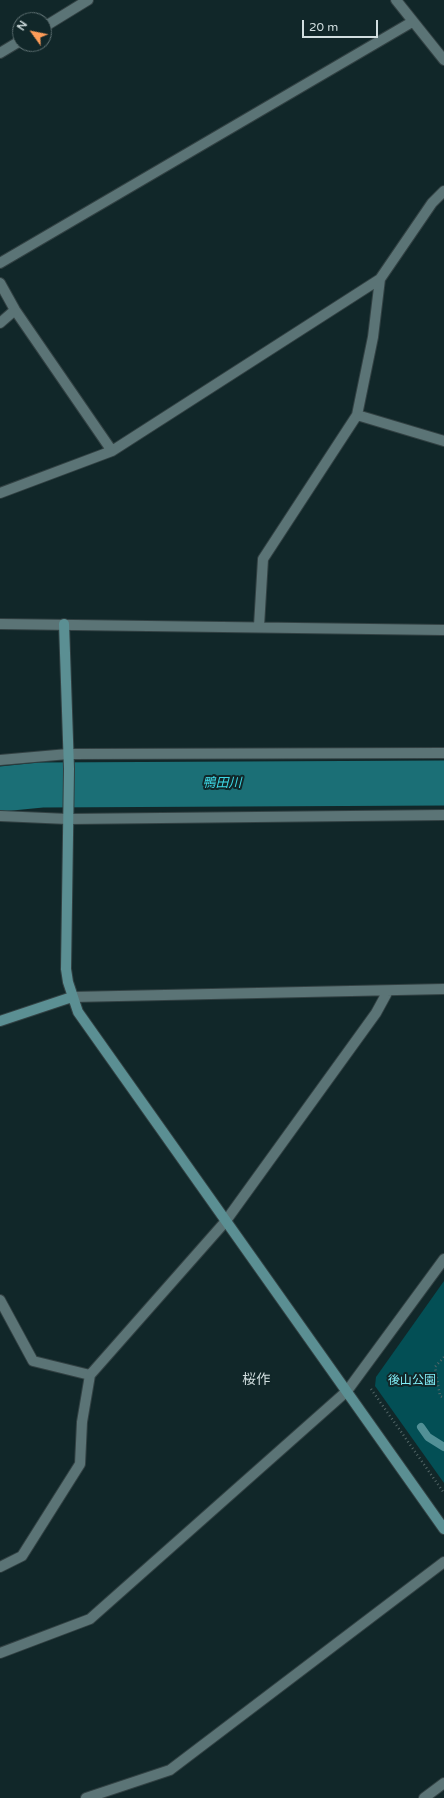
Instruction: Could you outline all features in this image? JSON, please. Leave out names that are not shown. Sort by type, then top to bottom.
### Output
[{"type":"street","points":[[52,21],[88,0]]},
{"type":"street","points":[[396,0],[412,22],[444,60]]},
{"type":"street","points":[[0,263],[412,22]]},
{"type":"street","points":[[0,53],[12,46]]},
{"type":"street","points":[[0,493],[112,451],[380,279],[432,203],[444,192]]},
{"type":"street","points":[[259,626],[263,559],[357,415],[373,337],[380,279]]},
{"type":"street","points":[[0,283],[15,310],[112,451]]},
{"type":"street","points":[[0,323],[15,310]]},
{"type":"street","points":[[357,415],[444,441]]},
{"type":"street","points":[[0,624],[259,626],[444,630]]},
{"type":"street","points":[[64,624],[69,769],[66,969],[72,997],[84,1020],[225,1222],[444,1529]]},
{"type":"street","points":[[0,760],[68,754],[444,753]]},
{"type":"street","points":[[0,816],[68,814],[444,814]]},
{"type":"street","points":[[0,1021],[72,997],[444,989]]},
{"type":"street","points":[[0,1567],[22,1556],[80,1464],[82,1422],[90,1375],[225,1222],[376,1013],[388,991]]},
{"type":"street","points":[[0,1653],[90,1619],[347,1391],[444,1259]]},
{"type":"street","points":[[0,1300],[33,1361],[90,1375]]},
{"type":"street","points":[[86,1798],[170,1770],[444,1562]]},
{"type":"street","points":[[424,1798],[444,1783]]},
{"type":"path","points":[[444,1357],[435,1367],[440,1396],[444,1398]]},
{"type":"path","points":[[360,1374],[444,1493]]},
{"type":"green space","name":"後山公園","points":[[444,1281],[444,1483],[375,1386],[376,1377]]},
{"type":"waterway","name":"鴨田川","points":[[0,789],[41,785],[444,783]]},
{"type":"waterway","points":[[421,1427],[428,1437],[444,1447]]},
{"type":"district","name":"桜作","points":[[256,1380]]}]
